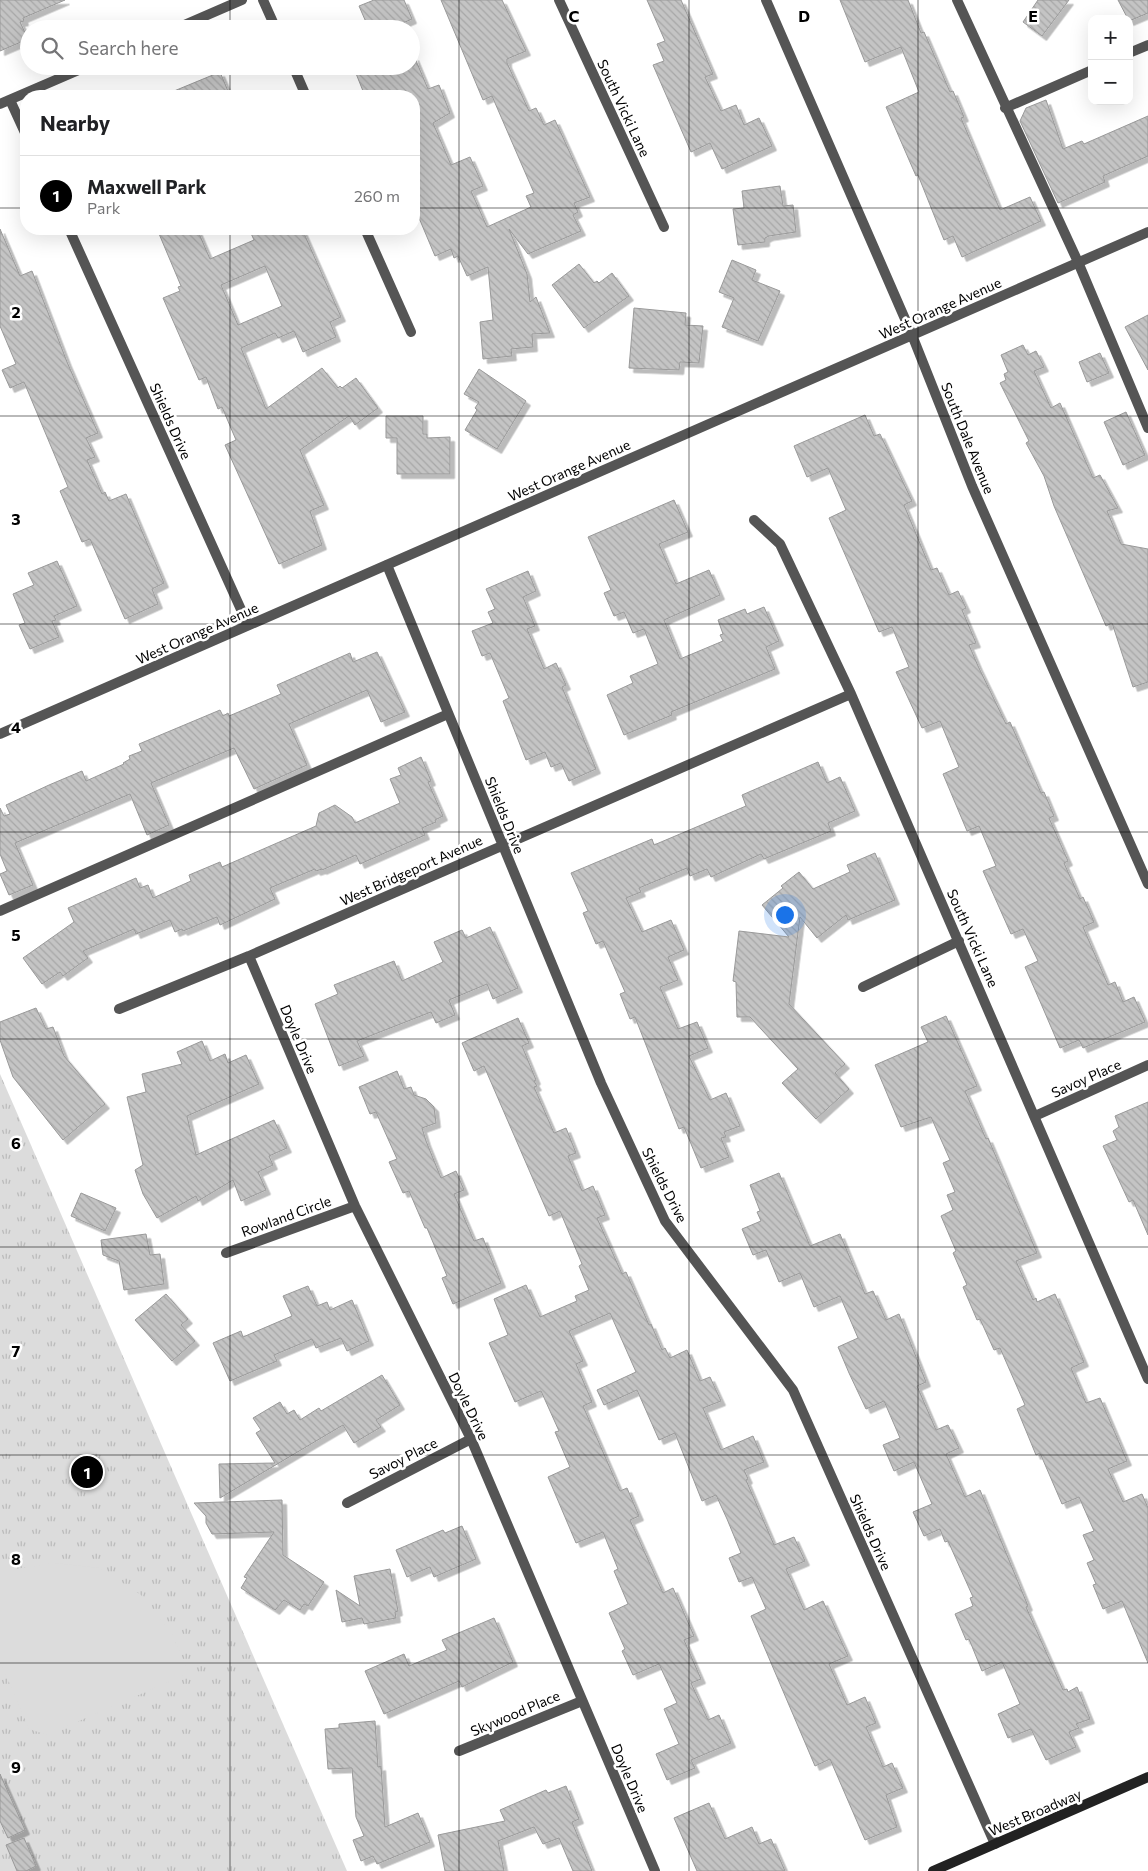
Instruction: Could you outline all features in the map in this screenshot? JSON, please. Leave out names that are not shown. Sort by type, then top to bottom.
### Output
[{"type":"main road","name":"West Broadway","points":[[933,1871],[1148,1778]]},
{"type":"street","points":[[196,20],[242,0]]},
{"type":"street","points":[[263,0],[272,20]]},
{"type":"street","name":"South Vicki Lane","points":[[559,0],[664,227]]},
{"type":"street","name":"South Dale Avenue","points":[[766,0],[912,335],[972,486],[1148,884]]},
{"type":"street","points":[[957,0],[1005,108],[1078,262],[1148,426]]},
{"type":"street","points":[[1133,51],[1148,45]]},
{"type":"street","points":[[1005,108],[1088,72]]},
{"type":"street","points":[[33,90],[67,75]]},
{"type":"street","points":[[297,75],[303,90]]},
{"type":"street","points":[[0,104],[20,96]]},
{"type":"street","points":[[10,100],[20,122]]},
{"type":"street","name":"West Orange Avenue","points":[[0,734],[1148,232]]},
{"type":"street","name":"Shields Drive","points":[[72,235],[248,625]]},
{"type":"street","points":[[368,235],[411,332]]},
{"type":"street","name":"South Vicki Lane","points":[[754,520],[780,544],[851,694],[1148,1378]]},
{"type":"street","name":"Shields Drive","points":[[387,565],[601,1083],[665,1221],[793,1390],[995,1844]]},
{"type":"street","name":"West Bridgeport Avenue","points":[[119,1009],[249,956],[502,844],[851,694]]},
{"type":"street","points":[[0,911],[448,714]]},
{"type":"street","points":[[863,987],[959,941]]},
{"type":"street","name":"Doyle Drive","points":[[249,956],[354,1206],[471,1439],[655,1871]]},
{"type":"street","name":"Savoy Place","points":[[1034,1116],[1148,1066]]},
{"type":"street","name":"Rowland Circle","points":[[226,1252],[354,1206]]},
{"type":"street","name":"Savoy Place","points":[[347,1502],[471,1439]]},
{"type":"street","name":"Skywood Place","points":[[459,1751],[582,1700]]},
{"type":"green space","points":[[0,1074],[347,1871],[0,1871]]},
{"type":"green space","points":[[55,1563],[100,1568],[141,1595],[172,1634],[189,1673],[47,1735],[29,1729],[0,1661],[0,1574],[8,1570]]},
{"type":"building","points":[[0,0],[65,0],[20,20],[20,42],[0,51]]},
{"type":"building","points":[[374,0],[404,0],[412,19],[365,20],[359,6]]},
{"type":"building","points":[[441,0],[502,0],[526,51],[507,59],[507,63],[529,111],[536,108],[544,125],[555,120],[590,197],[574,203],[578,212],[573,215],[581,231],[528,254],[509,229],[527,274],[530,302],[536,297],[550,333],[532,334],[533,347],[511,349],[512,356],[483,359],[480,322],[493,320],[488,267],[467,276],[458,256],[454,258],[451,249],[435,256],[420,220],[420,90],[363,90],[357,75],[420,75],[420,70],[428,89],[439,85],[450,113],[433,123],[451,165],[470,157],[483,186],[471,191],[487,227],[531,207],[526,196],[534,193],[492,96],[483,100]]},
{"type":"building","points":[[647,0],[681,0],[713,74],[705,77],[721,111],[736,105],[744,125],[759,118],[772,146],[722,169],[710,143],[691,152],[653,65],[664,61],[657,44],[665,41]]},
{"type":"building","points":[[840,0],[908,0],[921,33],[924,32],[950,92],[953,91],[964,117],[961,118],[1000,210],[1030,197],[1041,221],[962,257],[953,236],[944,240],[918,175],[916,176],[886,107],[919,92],[901,47],[865,62]]},
{"type":"building","points":[[1038,0],[1069,0],[1042,36],[1023,22]]},
{"type":"building","points":[[1118,0],[1148,0],[1148,13],[1133,19],[1133,15],[1126,15]]},
{"type":"building","points":[[213,75],[221,75],[228,90],[176,90]]},
{"type":"building","points":[[1046,100],[1063,149],[1082,141],[1084,144],[1148,116],[1148,156],[1103,176],[1105,182],[1058,203],[1020,121],[1026,108]]},
{"type":"building","points":[[780,186],[783,206],[793,205],[796,232],[769,236],[765,238],[765,242],[738,245],[733,209],[744,208],[742,191]]},
{"type":"building","points":[[0,229],[20,276],[32,271],[67,362],[98,433],[86,438],[95,457],[87,460],[102,494],[105,492],[109,501],[126,494],[164,583],[152,589],[158,604],[125,619],[90,539],[82,542],[60,491],[68,487],[24,382],[10,388],[2,370],[16,364],[0,326]]},
{"type":"building","points":[[160,235],[200,235],[210,259],[254,240],[252,235],[305,235],[341,317],[330,322],[336,337],[303,352],[294,331],[278,338],[275,333],[241,348],[266,409],[322,368],[338,388],[340,386],[342,388],[356,378],[378,408],[355,425],[349,416],[300,450],[324,505],[310,511],[322,545],[279,564],[225,445],[236,440],[222,407],[218,409],[206,377],[199,380],[163,298],[180,291],[178,287],[181,286]],"holes":[[[265,266],[282,306],[238,325],[221,285]]]},
{"type":"building","points":[[732,260],[756,270],[752,280],[780,291],[758,341],[722,327],[734,298],[719,292]]},
{"type":"building","points":[[579,264],[594,283],[597,281],[599,283],[612,273],[629,296],[584,328],[552,285]]},
{"type":"building","points":[[634,308],[686,313],[685,325],[703,326],[699,363],[680,362],[679,370],[629,368]]},
{"type":"building","points":[[1148,315],[1148,370],[1125,327]]},
{"type":"building","points":[[1023,345],[1028,355],[1036,351],[1044,367],[1034,371],[1051,408],[1060,403],[1093,478],[1100,475],[1118,508],[1107,511],[1121,544],[1148,549],[1148,682],[1133,687],[1112,623],[1106,626],[1054,506],[1044,476],[1026,443],[1029,441],[1000,383],[1006,380],[1004,374],[1008,372],[1001,355]]},
{"type":"building","points":[[1100,353],[1109,373],[1087,382],[1079,362]]},
{"type":"building","points":[[479,369],[526,401],[497,449],[465,430],[477,410],[475,408],[479,402],[464,394]]},
{"type":"building","points":[[1126,412],[1145,455],[1123,465],[1104,422]]},
{"type":"building","points":[[865,415],[874,436],[880,434],[912,501],[904,505],[931,570],[937,568],[949,595],[958,591],[966,608],[962,610],[976,643],[969,645],[1006,724],[1010,722],[1041,793],[1044,792],[1054,816],[1049,818],[1068,861],[1064,863],[1080,899],[1083,897],[1094,922],[1083,927],[1108,985],[1115,982],[1123,1002],[1134,997],[1145,1022],[1083,1048],[1079,1040],[1060,1048],[1025,967],[1038,961],[1023,929],[1011,934],[983,871],[996,866],[979,826],[967,831],[943,774],[959,767],[940,721],[922,728],[896,672],[909,667],[892,627],[879,632],[829,518],[846,510],[828,468],[807,477],[794,446]]},
{"type":"building","points":[[386,416],[423,416],[423,434],[427,434],[427,438],[450,437],[450,474],[397,474],[397,438],[386,438]]},
{"type":"building","points":[[674,500],[688,532],[659,544],[676,584],[709,570],[720,595],[664,620],[680,659],[723,641],[720,635],[723,634],[718,620],[745,609],[747,614],[764,607],[779,641],[766,647],[775,669],[671,712],[672,715],[624,735],[607,695],[633,683],[630,676],[658,664],[644,629],[633,633],[624,612],[614,616],[604,593],[611,590],[588,537]]},
{"type":"building","points":[[57,561],[77,606],[54,616],[56,620],[52,621],[59,637],[30,649],[19,625],[25,623],[13,594],[34,585],[28,573]]},
{"type":"building","points":[[528,571],[536,591],[523,597],[535,626],[527,629],[544,669],[556,663],[566,685],[562,687],[596,769],[569,781],[561,763],[551,767],[545,752],[526,760],[503,701],[509,698],[490,653],[482,656],[472,631],[493,623],[488,612],[495,609],[486,589]]},
{"type":"building","points":[[377,652],[405,712],[381,722],[367,690],[289,724],[307,765],[254,789],[234,748],[151,783],[169,825],[147,835],[130,794],[15,843],[33,885],[9,895],[0,874],[7,871],[0,854],[0,808],[4,816],[10,814],[6,805],[82,771],[86,781],[124,764],[130,759],[129,756],[142,751],[139,744],[220,710],[223,716],[228,713],[229,716],[281,694],[277,685],[350,653],[353,662]]},
{"type":"building","points":[[421,757],[431,781],[428,782],[443,816],[435,820],[436,822],[422,828],[425,835],[360,864],[356,855],[322,870],[316,871],[315,869],[270,888],[275,899],[220,925],[217,917],[183,931],[182,929],[175,932],[170,920],[136,934],[134,929],[83,951],[88,958],[63,976],[60,972],[42,984],[23,958],[74,922],[68,908],[136,878],[140,888],[148,885],[153,898],[191,881],[189,875],[220,862],[222,867],[316,826],[319,813],[335,805],[352,817],[355,823],[400,803],[390,779],[401,775],[398,768]]},
{"type":"building","points":[[818,762],[827,783],[840,777],[855,811],[828,823],[831,831],[764,859],[761,854],[711,877],[707,869],[690,876],[687,868],[639,888],[641,892],[626,898],[642,932],[671,920],[684,950],[668,957],[678,980],[660,987],[678,1029],[697,1022],[708,1048],[689,1056],[710,1100],[726,1093],[740,1126],[724,1132],[726,1137],[721,1138],[729,1157],[701,1168],[684,1127],[679,1129],[635,1017],[630,1019],[620,994],[625,992],[603,941],[596,944],[583,913],[588,911],[571,873],[652,839],[654,845],[746,806],[742,795]]},
{"type":"building","points":[[875,853],[895,900],[848,920],[846,915],[817,938],[800,917],[789,1004],[845,1064],[835,1073],[849,1089],[816,1119],[782,1083],[798,1069],[750,1017],[737,1017],[736,982],[733,981],[739,931],[789,937],[762,905],[783,888],[781,886],[799,872],[813,889],[850,872],[847,865]]},
{"type":"building","points":[[490,927],[518,988],[493,999],[487,984],[449,1000],[455,1015],[436,1023],[431,1012],[357,1041],[364,1056],[339,1066],[315,1004],[338,994],[334,985],[394,961],[402,981],[443,962],[434,942],[462,930],[466,938]]},
{"type":"building","points":[[36,1008],[46,1029],[53,1027],[64,1056],[105,1104],[63,1140],[13,1077],[0,1040],[0,1022]]},
{"type":"building","points":[[946,1016],[977,1086],[965,1091],[986,1139],[988,1138],[1037,1253],[1016,1261],[1033,1300],[1036,1298],[1037,1302],[1055,1294],[1084,1362],[1071,1368],[1086,1403],[1100,1398],[1127,1461],[1108,1469],[1123,1502],[1142,1494],[1148,1508],[1148,1663],[1122,1601],[1103,1609],[1093,1585],[1096,1584],[1087,1563],[1094,1560],[1083,1535],[1094,1531],[1079,1497],[1062,1504],[1040,1453],[1036,1455],[1017,1409],[1025,1405],[1000,1348],[994,1350],[980,1319],[977,1320],[963,1287],[967,1285],[953,1253],[956,1251],[941,1216],[953,1210],[947,1195],[955,1192],[943,1163],[950,1160],[931,1117],[901,1127],[875,1065],[928,1042],[921,1027]]},
{"type":"building","points":[[518,1018],[529,1043],[522,1046],[536,1080],[534,1081],[537,1086],[534,1087],[554,1133],[566,1128],[576,1153],[568,1156],[582,1191],[593,1186],[605,1215],[597,1218],[622,1274],[626,1272],[662,1350],[665,1348],[670,1358],[687,1350],[700,1381],[710,1377],[721,1401],[703,1408],[721,1450],[753,1436],[764,1462],[744,1470],[748,1479],[746,1480],[774,1545],[794,1537],[805,1561],[786,1569],[804,1610],[823,1601],[848,1656],[829,1664],[847,1705],[865,1697],[876,1723],[866,1727],[883,1767],[892,1763],[903,1788],[886,1795],[897,1827],[865,1840],[830,1759],[815,1766],[751,1616],[766,1609],[752,1577],[739,1582],[729,1558],[741,1553],[727,1519],[716,1495],[702,1501],[675,1433],[659,1440],[637,1390],[604,1405],[597,1390],[636,1372],[610,1313],[569,1331],[583,1361],[576,1364],[592,1402],[583,1406],[620,1491],[627,1488],[639,1516],[630,1520],[663,1593],[673,1588],[694,1636],[684,1640],[701,1679],[691,1683],[708,1720],[719,1715],[731,1743],[691,1760],[695,1768],[667,1780],[656,1754],[679,1744],[664,1709],[677,1703],[659,1664],[633,1675],[622,1651],[625,1649],[609,1613],[628,1604],[614,1571],[618,1569],[603,1532],[576,1543],[548,1477],[570,1467],[555,1432],[559,1431],[541,1391],[515,1402],[489,1343],[508,1335],[494,1299],[526,1285],[540,1317],[577,1301],[575,1296],[589,1290],[579,1266],[582,1264],[560,1211],[549,1216],[484,1066],[474,1071],[462,1043]]},
{"type":"building","points":[[202,1041],[210,1061],[225,1054],[228,1063],[246,1055],[259,1084],[187,1116],[196,1155],[274,1120],[287,1148],[269,1156],[273,1165],[258,1172],[266,1190],[241,1201],[233,1180],[198,1201],[196,1196],[157,1218],[143,1194],[135,1170],[143,1165],[127,1097],[146,1092],[142,1074],[182,1064],[177,1052]]},
{"type":"building","points":[[397,1071],[404,1089],[411,1087],[414,1095],[426,1099],[434,1107],[436,1123],[422,1128],[426,1141],[441,1178],[456,1171],[464,1190],[454,1194],[474,1241],[483,1238],[501,1283],[453,1304],[442,1278],[447,1276],[427,1228],[425,1228],[409,1191],[403,1193],[389,1162],[397,1159],[376,1112],[370,1114],[359,1087]]},
{"type":"building","points":[[1148,1102],[1148,1235],[1133,1200],[1129,1202],[1103,1146],[1117,1140],[1113,1131],[1119,1127],[1115,1116]]},
{"type":"building","points":[[779,1173],[810,1246],[840,1234],[865,1294],[873,1291],[886,1320],[899,1314],[926,1382],[917,1386],[936,1430],[948,1425],[959,1448],[946,1454],[965,1497],[980,1490],[1028,1606],[1026,1607],[1063,1690],[1067,1689],[1068,1692],[1077,1687],[1090,1719],[1076,1724],[1079,1728],[1069,1732],[1076,1747],[1046,1760],[1031,1729],[1008,1738],[998,1714],[1020,1704],[1002,1662],[982,1671],[969,1639],[966,1640],[955,1614],[973,1606],[970,1598],[973,1597],[948,1541],[945,1542],[940,1529],[924,1536],[913,1512],[932,1504],[914,1462],[894,1471],[883,1445],[900,1438],[884,1401],[866,1409],[849,1373],[838,1347],[858,1338],[840,1296],[814,1307],[800,1273],[779,1282],[766,1250],[753,1255],[742,1229],[761,1221],[757,1212],[760,1211],[750,1185]]},
{"type":"building","points":[[81,1193],[116,1208],[105,1231],[71,1216]]},
{"type":"building","points":[[146,1234],[150,1255],[160,1254],[164,1284],[124,1290],[119,1261],[103,1255],[101,1240]]},
{"type":"building","points":[[308,1286],[317,1306],[327,1302],[330,1310],[352,1300],[369,1341],[347,1351],[341,1338],[316,1348],[312,1339],[274,1355],[277,1361],[230,1381],[213,1343],[241,1331],[243,1337],[292,1316],[283,1296]]},
{"type":"building","points":[[166,1294],[188,1319],[181,1325],[195,1341],[172,1361],[135,1320]]},
{"type":"building","points":[[382,1375],[400,1405],[376,1420],[381,1427],[354,1443],[343,1425],[220,1498],[219,1464],[275,1463],[256,1433],[261,1430],[253,1418],[280,1402],[287,1414],[294,1410],[300,1420],[319,1408],[321,1411]]},
{"type":"building","points":[[282,1500],[283,1555],[324,1582],[308,1606],[304,1604],[300,1610],[284,1600],[275,1610],[241,1588],[247,1578],[244,1577],[274,1532],[212,1534],[206,1523],[206,1516],[194,1503]]},
{"type":"building","points":[[462,1526],[476,1559],[434,1577],[430,1567],[407,1577],[396,1550],[443,1530],[445,1533]]},
{"type":"building","points":[[390,1569],[398,1611],[395,1612],[396,1618],[364,1624],[362,1618],[342,1622],[336,1590],[360,1606],[354,1576]]},
{"type":"building","points":[[494,1618],[513,1662],[462,1687],[459,1681],[384,1714],[365,1671],[404,1654],[409,1666],[447,1650],[442,1640]]},
{"type":"building","points":[[375,1721],[378,1767],[381,1766],[385,1827],[418,1813],[430,1842],[377,1864],[373,1856],[361,1861],[353,1840],[364,1836],[356,1817],[352,1768],[328,1769],[325,1729],[339,1728],[339,1724]]},
{"type":"building","points":[[0,1774],[25,1830],[8,1838],[0,1821]]},
{"type":"building","points":[[566,1786],[579,1819],[572,1822],[592,1871],[573,1871],[559,1838],[543,1844],[534,1827],[498,1841],[504,1871],[445,1871],[438,1835],[505,1821],[500,1810],[546,1790],[548,1793]]},
{"type":"building","points":[[709,1803],[725,1839],[752,1827],[759,1844],[771,1839],[785,1871],[697,1871],[674,1818]]},
{"type":"building","points":[[24,1838],[36,1866],[26,1871],[17,1871],[6,1845]]},
{"type":"place","name":"Maxwell Park","points":[[87,1472]]}]
